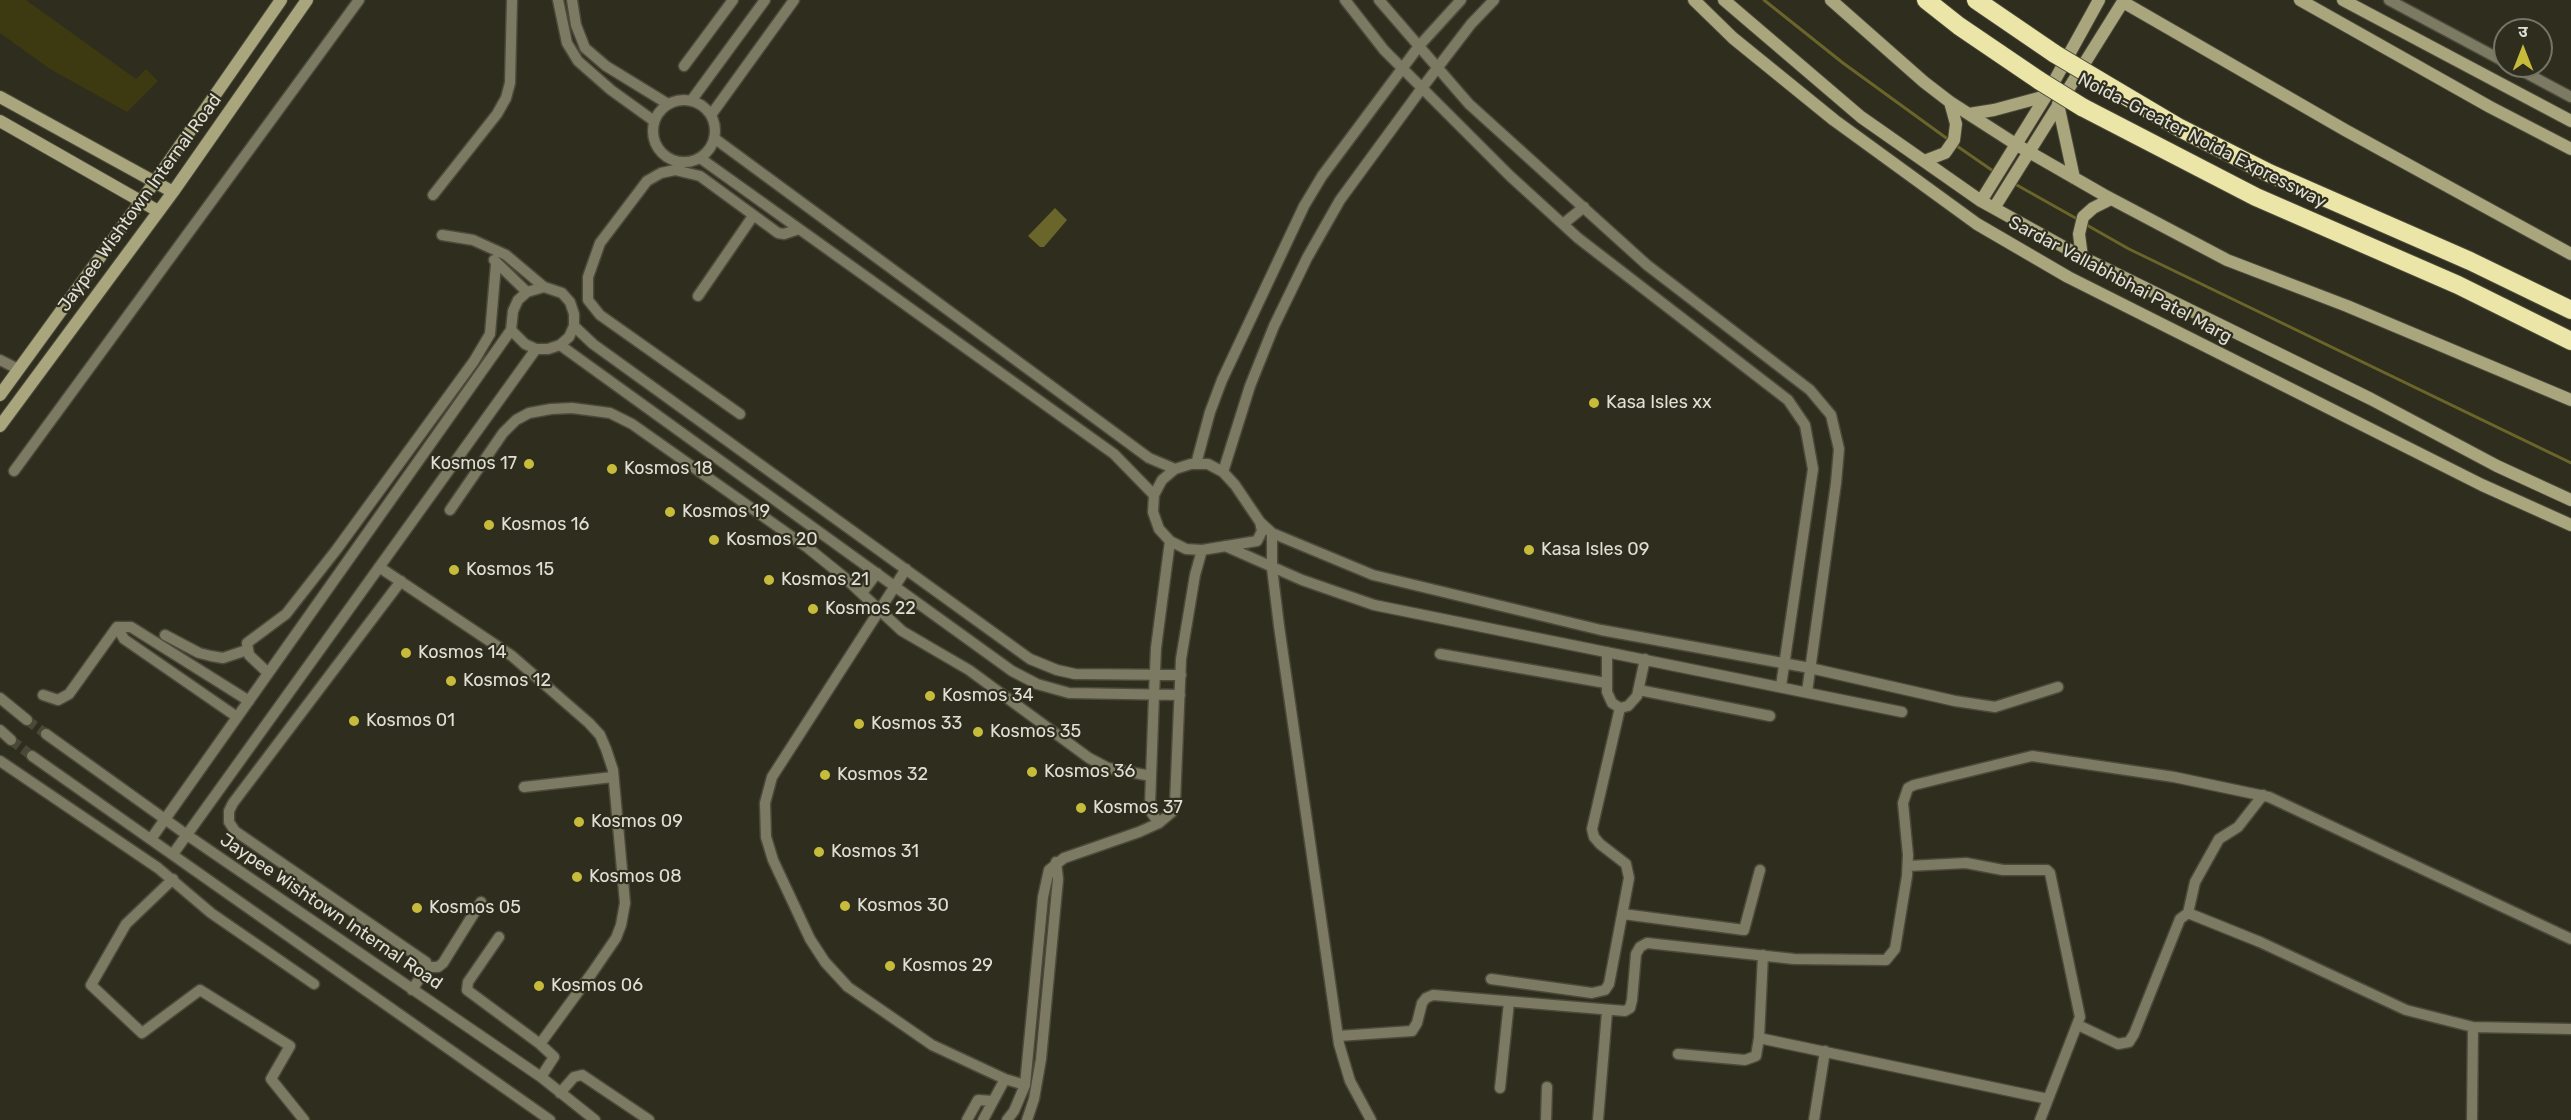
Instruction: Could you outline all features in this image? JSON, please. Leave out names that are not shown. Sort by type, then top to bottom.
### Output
[{"type":"highway","name":"Noida-Greater Noida Expressway","points":[[1926,0],[2043,88],[2256,197],[2458,285],[2571,341]]},
{"type":"highway","name":"Noida-Greater Noida Expressway","points":[[1976,0],[2055,54],[2178,127],[2269,173],[2470,261],[2571,310]]},
{"type":"street","name":"Jaypee Wishtown Internal Road","points":[[1,393],[154,183],[280,0]]},
{"type":"street","name":"Jaypee Wishtown Internal Road","points":[[0,426],[173,192],[307,0]]},
{"type":"street","points":[[14,471],[359,0]]},
{"type":"street","points":[[433,195],[497,114],[506,98],[510,83],[512,0]]},
{"type":"street","points":[[558,0],[567,43],[578,61],[611,90],[654,121]]},
{"type":"street","points":[[572,0],[576,25],[585,48],[606,66],[668,104]]},
{"type":"street","points":[[684,66],[733,0]]},
{"type":"street","points":[[691,100],[765,0]]},
{"type":"street","points":[[711,115],[794,0]]},
{"type":"street","points":[[1345,0],[1384,50],[1510,176],[1563,224],[1788,400],[1805,425],[1813,469],[1781,686]]},
{"type":"street","points":[[1379,0],[1469,104],[1647,265],[1810,390],[1831,415],[1839,449],[1807,692]]},
{"type":"street","points":[[1196,464],[1210,412],[1222,380],[1304,206],[1322,176],[1402,68],[1461,0]]},
{"type":"street","points":[[1223,472],[1250,386],[1274,326],[1307,258],[1340,200],[1471,24],[1494,0]]},
{"type":"street","name":"Sardar Vallabhbhai Patel Marg","points":[[1694,0],[1733,38],[1834,120],[1977,224],[2078,282],[2482,485],[2571,525]]},
{"type":"street","name":"Sardar Vallabhbhai Patel Marg","points":[[1724,0],[1861,117],[1982,201],[2082,257],[2371,399],[2497,466],[2571,500]]},
{"type":"street","points":[[1831,0],[1950,102],[2017,145],[2111,199],[2227,260],[2347,306],[2571,400]]},
{"type":"street","points":[[1982,201],[2017,145],[2043,88],[2098,0]]},
{"type":"street","points":[[2300,0],[2490,107],[2571,149]]},
{"type":"street","points":[[2343,0],[2571,121]]},
{"type":"street","points":[[2389,0],[2493,56]]},
{"type":"street","points":[[1994,208],[2123,1],[2345,130],[2571,254]]},
{"type":"street","points":[[2535,78],[2571,97]]},
{"type":"street","points":[[1969,114],[1994,110],[2043,88]]},
{"type":"street","points":[[0,97],[173,192]]},
{"type":"street","points":[[679,100],[691,100],[711,115],[715,126],[714,138],[709,149],[700,158],[688,162],[676,161],[665,156],[657,147],[653,136],[654,121],[658,112],[668,104],[679,100]]},
{"type":"street","points":[[1924,161],[1945,153],[1954,140],[1956,124],[1950,102]]},
{"type":"street","points":[[2058,104],[2074,178]]},
{"type":"street","points":[[0,122],[158,211]]},
{"type":"street","points":[[714,138],[1149,458],[1175,469]]},
{"type":"street","points":[[700,158],[1113,454],[1154,495]]},
{"type":"street","points":[[740,414],[600,315],[588,300],[588,277],[600,243],[647,181],[661,173],[675,170],[700,177],[778,233],[790,233],[799,229]]},
{"type":"street","points":[[2082,257],[2079,234],[2083,217],[2093,207],[2111,199]]},
{"type":"street","points":[[1563,224],[1584,207]]},
{"type":"street","points":[[698,296],[753,216]]},
{"type":"street","points":[[442,235],[472,240],[506,255],[544,287],[562,293],[570,302],[574,314],[574,326],[569,337],[560,345],[548,350],[536,349],[525,344],[511,330]]},
{"type":"street","points":[[268,673],[254,661],[247,650],[247,643],[286,614],[337,549],[485,344],[492,325],[496,264],[493,250]]},
{"type":"street","points":[[496,264],[527,292]]},
{"type":"street","points":[[151,839],[511,330],[513,311],[518,300],[527,292],[544,287]]},
{"type":"street","points":[[574,326],[593,344],[1030,659],[1057,670],[1076,674],[1181,675]]},
{"type":"street","points":[[560,345],[1012,671],[1037,684],[1070,693],[1180,695]]},
{"type":"street","points":[[173,854],[536,349]]},
{"type":"street","points":[[0,360],[18,369]]},
{"type":"street","points":[[450,510],[502,434],[516,420],[529,413],[550,409],[572,408],[610,413],[632,424],[832,566],[902,631],[969,670],[1098,764],[1151,776]]},
{"type":"street","points":[[484,421],[502,434]]},
{"type":"street","points":[[1260,522],[1262,531],[1257,542],[1203,550],[1186,549],[1170,541],[1159,528],[1153,512],[1154,495],[1162,480],[1175,469],[1208,464],[1223,472],[1260,522],[1272,533],[1372,575],[1601,630],[1810,668],[1955,701],[1995,707],[2058,687]]},
{"type":"street","points":[[1272,533],[1272,568],[1338,1036],[1350,1082],[1371,1120]]},
{"type":"street","points":[[1160,822],[1151,812],[1151,776],[1156,648],[1170,541]]},
{"type":"street","points":[[1225,546],[1272,568],[1374,605],[1902,712]]},
{"type":"street","points":[[1007,1120],[1014,1111],[1025,1085],[1047,874],[1056,862],[1160,822],[1172,812],[1175,803],[1181,659],[1195,575],[1203,550]]},
{"type":"street","points":[[379,567],[512,656],[589,723],[600,735],[606,749],[613,777],[625,903],[621,925],[616,938],[540,1044]]},
{"type":"street","points":[[906,569],[772,777],[765,803],[766,837],[772,860],[810,939],[825,962],[849,987],[932,1045],[1005,1079],[1025,1085]]},
{"type":"street","points":[[862,593],[877,573]]},
{"type":"street","points":[[401,581],[233,803],[229,811],[229,822],[235,831],[426,962],[427,967]]},
{"type":"street","points":[[117,627],[131,627],[249,701]]},
{"type":"street","points":[[43,695],[50,699],[64,699],[117,627]]},
{"type":"street","points":[[117,627],[124,639],[237,717]]},
{"type":"street","points":[[165,634],[199,653],[211,656],[223,658],[247,650]]},
{"type":"street","points":[[1607,651],[1608,697],[1620,708],[1628,706],[1634,700],[1639,690],[1645,659]]},
{"type":"street","points":[[1440,654],[1606,683]]},
{"type":"street","points":[[1639,690],[1770,716]]},
{"type":"street","points":[[0,698],[27,720]]},
{"type":"street","points":[[1491,979],[1592,993],[1605,990],[1609,984],[1629,878],[1626,864],[1600,844],[1594,837],[1592,829],[1620,708]]},
{"type":"street","points":[[0,730],[11,740]]},
{"type":"street","name":"Jaypee Wishtown Internal Road","points":[[46,734],[165,820],[541,1077],[595,1120]]},
{"type":"street","points":[[32,756],[550,1120]]},
{"type":"street","points":[[1338,1036],[1412,1030],[1417,1023],[1422,1003],[1433,995],[1607,1012],[1625,1011],[1630,1008],[1636,954],[1640,947],[1647,943],[1794,959],[1886,960],[1895,949],[1908,866],[1904,803],[1908,788],[1914,784],[2032,756],[2174,777],[2263,795],[2571,939]]},
{"type":"street","points":[[0,761],[174,879],[211,913],[314,984]]},
{"type":"street","points":[[524,787],[613,777]]},
{"type":"street","points":[[2078,1025],[2118,1044],[2129,1041],[2134,1034],[2180,918],[2188,913],[2195,882],[2219,839],[2238,827],[2263,795]]},
{"type":"street","points":[[1027,1120],[1034,1099],[1041,1059],[1058,879],[1056,862]]},
{"type":"street","points":[[1908,866],[1966,863],[2003,870],[2047,870],[2050,873],[2080,1011],[2078,1025],[2040,1120]]},
{"type":"street","points":[[1623,914],[1743,930],[1760,870]]},
{"type":"street","points":[[174,879],[126,924],[91,985],[142,1033],[200,990],[290,1046],[271,1078],[304,1120]]},
{"type":"street","points":[[412,990],[427,967],[443,963],[481,902]]},
{"type":"street","points":[[2188,913],[2260,942],[2406,1011],[2473,1027],[2571,1029]]},
{"type":"street","points":[[499,937],[468,982],[467,990],[554,1057],[541,1077]]},
{"type":"street","points":[[1678,1054],[1753,1059],[1758,1050],[1763,955]]},
{"type":"street","points":[[1500,1088],[1509,1002]]},
{"type":"street","points":[[1598,1120],[1607,1012]]},
{"type":"street","points":[[2472,1120],[2473,1027]]},
{"type":"street","points":[[1759,1038],[2048,1099]]},
{"type":"street","points":[[1814,1120],[1825,1051]]},
{"type":"street","points":[[560,1093],[574,1077],[582,1075],[649,1120]]},
{"type":"street","points":[[983,1120],[1005,1079]]},
{"type":"street","points":[[1546,1120],[1548,1087]]},
{"type":"street","points":[[967,1120],[978,1100],[993,1101]]},
{"type":"shaded area","points":[[0,0],[26,0],[136,79],[146,69],[158,81],[127,112],[50,69],[0,33]]},
{"type":"shaded area","points":[[1055,208],[1067,220],[1044,247],[1040,247],[1028,236]]},
{"type":"waterway","points":[[1764,0],[1843,63],[1949,140]]},
{"type":"waterway","points":[[1954,144],[1996,173]]},
{"type":"waterway","points":[[2015,184],[2079,220]]},
{"type":"waterway","points":[[2085,224],[2129,249],[2571,463]]},
{"type":"tunnel","points":[[27,720],[46,734]]},
{"type":"tunnel","points":[[11,740],[32,756]]},
{"type":"place","name":"Kasa Isles xx","points":[[1594,403]]},
{"type":"place","name":"Kosmos 17","points":[[529,464]]},
{"type":"place","name":"Kosmos 18","points":[[612,469]]},
{"type":"place","name":"Kosmos 19","points":[[670,512]]},
{"type":"place","name":"Kosmos 16","points":[[489,525]]},
{"type":"place","name":"Kosmos 20","points":[[714,540]]},
{"type":"place","name":"Kasa Isles 09","points":[[1529,550]]},
{"type":"place","name":"Kosmos 15","points":[[454,570]]},
{"type":"place","name":"Kosmos 21","points":[[769,580]]},
{"type":"place","name":"Kosmos 22","points":[[813,609]]},
{"type":"place","name":"Kosmos 14","points":[[406,653]]},
{"type":"place","name":"Kosmos 12","points":[[451,681]]},
{"type":"place","name":"Kosmos 34","points":[[930,696]]},
{"type":"place","name":"Kosmos 01","points":[[354,721]]},
{"type":"place","name":"Kosmos 33","points":[[859,724]]},
{"type":"place","name":"Kosmos 35","points":[[978,732]]},
{"type":"place","name":"Kosmos 36","points":[[1032,772]]},
{"type":"place","name":"Kosmos 32","points":[[825,775]]},
{"type":"place","name":"Kosmos 37","points":[[1081,808]]},
{"type":"place","name":"Kosmos 09","points":[[579,822]]},
{"type":"place","name":"Kosmos 31","points":[[819,852]]},
{"type":"place","name":"Kosmos 08","points":[[577,877]]},
{"type":"place","name":"Kosmos 30","points":[[845,906]]},
{"type":"place","name":"Kosmos 05","points":[[417,908]]},
{"type":"place","name":"Kosmos 29","points":[[890,966]]},
{"type":"place","name":"Kosmos 06","points":[[539,986]]}]
